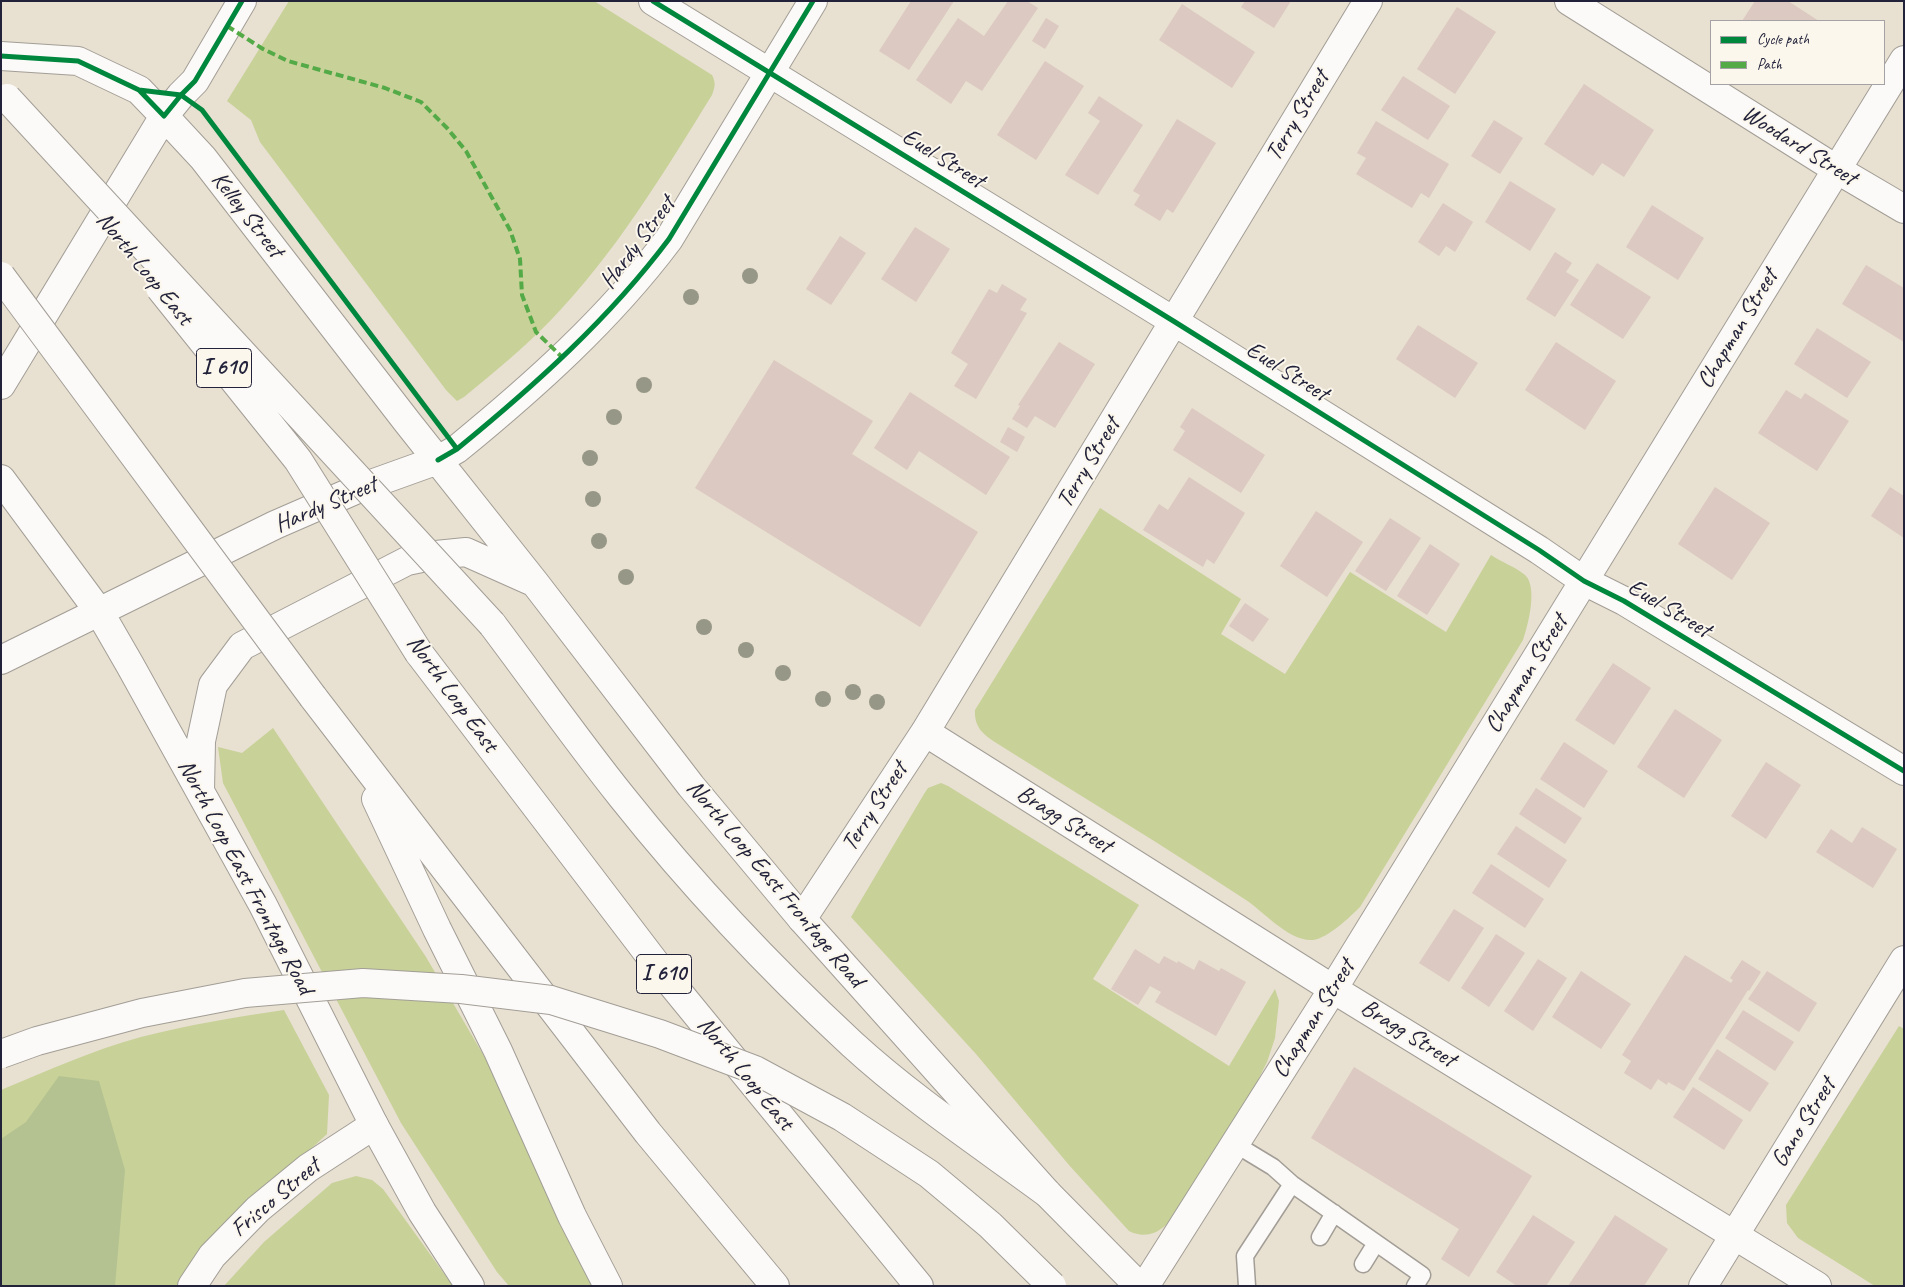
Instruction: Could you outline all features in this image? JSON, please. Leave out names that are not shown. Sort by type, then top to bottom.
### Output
[{"type":"main road","points":[[1,385],[164,116],[195,81],[242,1]]},
{"type":"main road","name":"Euel Street","points":[[653,1],[1175,322],[1539,550],[1584,581],[1624,601],[1904,771]]},
{"type":"main road","name":"Hardy Street","points":[[1,660],[275,526],[360,488],[438,460],[463,444],[563,358],[644,272],[669,239],[813,1]]},
{"type":"main road","name":"Terry Street","points":[[802,920],[925,732],[1368,1]]},
{"type":"main road","name":"Woodard Street","points":[[1569,1],[1836,169],[1904,209]]},
{"type":"main road","name":"Kelley Street","points":[[1,56],[78,62],[139,90],[203,158],[438,460]]},
{"type":"main road","name":"Chapman Street","points":[[1145,1286],[1334,989],[1904,60]]},
{"type":"main road","points":[[4,94],[492,624],[622,797],[689,877],[745,939],[853,1045],[906,1089],[1047,1193]]},
{"type":"main road","name":"North Loop East","points":[[4,94],[298,460],[420,653],[666,977],[919,1286]]},
{"type":"main road","points":[[1,276],[355,753],[648,1133],[775,1286]]},
{"type":"main road","name":"North Loop East Frontage Road","points":[[438,460],[691,786],[802,920],[1047,1193],[1139,1286]]},
{"type":"main road","name":"North Loop East Frontage Road","points":[[1,479],[100,613],[264,904],[374,1125],[422,1212],[470,1286]]},
{"type":"main road","points":[[200,791],[201,741],[213,685],[242,646],[407,561],[436,555],[466,552],[535,583]]},
{"type":"main road","name":"Bragg Street","points":[[925,732],[1334,989],[1817,1286]]},
{"type":"main road","points":[[355,753],[437,929],[498,1051],[572,1216],[608,1286]]},
{"type":"main road","name":"Gano Street","points":[[1703,1286],[1904,960]]},
{"type":"main road","points":[[1,1054],[142,1013],[245,993],[363,983],[461,988],[551,1000],[660,1034],[755,1070],[842,1117],[929,1174],[990,1225],[1052,1286]]},
{"type":"main road","name":"Frisco Street","points":[[192,1286],[212,1256],[258,1208],[308,1168],[374,1125]]},
{"type":"lane","points":[[1235,1144],[1273,1167],[1292,1184],[1422,1275],[1415,1286]]},
{"type":"lane","points":[[1247,1286],[1245,1256],[1292,1184]]},
{"type":"lane","points":[[1320,1237],[1334,1213]]},
{"type":"lane","points":[[1363,1264],[1376,1243]]},
{"type":"green space","points":[[289,1],[594,1],[712,75],[714,87],[712,95],[656,184],[596,269],[550,321],[519,351],[457,401],[446,390],[260,142],[251,120],[227,101]]},
{"type":"green space","points":[[1100,508],[1241,599],[1221,634],[1285,674],[1350,572],[1446,632],[1491,555],[1521,572],[1529,581],[1531,606],[1523,640],[1360,907],[1325,935],[1313,940],[1295,936],[1286,931],[1246,900],[993,741],[978,726],[975,710]]},
{"type":"green space","points":[[273,728],[426,957],[498,1080],[593,1286],[509,1286],[497,1272],[401,1123],[223,783],[218,747],[242,753]]},
{"type":"green space","points":[[941,783],[1139,905],[1093,979],[1229,1066],[1275,989],[1279,1001],[1275,1038],[1267,1062],[1256,1084],[1179,1210],[1158,1231],[1144,1235],[1129,1231],[1069,1165],[976,1054],[851,917],[928,788]]},
{"type":"green space","points":[[284,1010],[329,1095],[327,1134],[186,1271],[177,1286],[1,1286],[1,1090],[88,1054],[123,1042],[176,1029]]},
{"type":"green space","points":[[1899,1026],[1904,1029],[1904,1285],[1875,1286],[1798,1238],[1787,1223],[1786,1205]]},
{"type":"green space","points":[[59,1076],[99,1081],[125,1170],[115,1286],[1,1286],[1,1139],[26,1122]]},
{"type":"green space","points":[[356,1176],[372,1180],[383,1189],[453,1286],[224,1286],[264,1242],[332,1183]]},
{"type":"building","points":[[911,1],[954,1],[909,70],[879,51]]},
{"type":"building","points":[[1008,1],[1027,1],[1038,8],[982,91],[966,81],[951,104],[916,80],[958,18],[984,36]]},
{"type":"building","points":[[1245,1],[1291,1],[1274,28],[1241,7]]},
{"type":"building","points":[[1755,1],[1788,1],[1817,20],[1743,20]]},
{"type":"building","points":[[1182,4],[1255,52],[1232,88],[1159,40]]},
{"type":"building","points":[[1457,7],[1496,32],[1455,94],[1417,69]]},
{"type":"building","points":[[1046,18],[1059,26],[1045,49],[1032,41]]},
{"type":"building","points":[[1045,61],[1084,86],[1036,160],[997,135]]},
{"type":"building","points":[[1403,76],[1450,106],[1428,140],[1381,110]]},
{"type":"building","points":[[1584,84],[1654,130],[1624,177],[1602,163],[1593,176],[1544,144]]},
{"type":"building","points":[[1099,96],[1143,125],[1098,195],[1065,175],[1100,121],[1088,113]]},
{"type":"building","points":[[1177,119],[1216,143],[1173,213],[1167,209],[1160,221],[1134,205],[1140,195],[1133,191]]},
{"type":"building","points":[[1494,120],[1523,138],[1500,174],[1471,156]]},
{"type":"building","points":[[1376,121],[1449,164],[1429,198],[1421,193],[1412,208],[1356,174],[1366,158],[1357,153]]},
{"type":"building","points":[[1510,181],[1556,209],[1530,251],[1485,222]]},
{"type":"building","points":[[1443,203],[1473,222],[1455,252],[1446,246],[1439,256],[1418,242]]},
{"type":"building","points":[[1652,205],[1704,238],[1678,280],[1626,247]]},
{"type":"building","points":[[915,227],[950,249],[916,302],[881,279]]},
{"type":"building","points":[[840,236],[866,253],[831,305],[806,289]]},
{"type":"building","points":[[1555,252],[1572,263],[1566,272],[1579,280],[1555,317],[1526,299]]},
{"type":"building","points":[[1597,263],[1651,297],[1623,339],[1570,305]]},
{"type":"building","points":[[1866,265],[1904,288],[1904,342],[1842,304]]},
{"type":"building","points":[[1002,284],[1027,299],[1020,310],[1027,313],[976,399],[954,386],[968,364],[951,353],[989,289],[997,293]]},
{"type":"building","points":[[1418,325],[1478,363],[1455,398],[1396,359]]},
{"type":"building","points":[[1817,328],[1871,362],[1847,398],[1794,364]]},
{"type":"building","points":[[1059,342],[1095,364],[1055,428],[1035,416],[1027,428],[1012,419],[1020,406],[1018,405]]},
{"type":"building","points":[[1556,342],[1616,381],[1585,430],[1525,390]]},
{"type":"building","points":[[774,360],[873,421],[852,454],[978,532],[920,627],[695,488]]},
{"type":"building","points":[[1786,390],[1801,399],[1805,393],[1849,421],[1817,471],[1758,433]]},
{"type":"building","points":[[910,392],[1010,457],[986,495],[919,451],[907,470],[874,448]]},
{"type":"building","points":[[1192,408],[1265,455],[1241,493],[1173,450],[1185,431],[1180,427]]},
{"type":"building","points":[[1008,427],[1025,437],[1017,452],[1000,442]]},
{"type":"building","points":[[1189,477],[1245,513],[1214,564],[1207,559],[1203,567],[1143,530],[1159,504],[1168,510]]},
{"type":"building","points":[[1715,487],[1770,523],[1732,580],[1678,544]]},
{"type":"building","points":[[1890,487],[1904,496],[1904,538],[1871,516]]},
{"type":"building","points":[[1316,511],[1363,542],[1327,597],[1280,566]]},
{"type":"building","points":[[1390,518],[1421,538],[1386,591],[1355,571]]},
{"type":"building","points":[[1430,544],[1460,564],[1427,615],[1397,596]]},
{"type":"building","points":[[1245,603],[1269,619],[1253,642],[1229,626]]},
{"type":"building","points":[[1613,663],[1651,688],[1614,745],[1575,720]]},
{"type":"building","points":[[1675,709],[1722,740],[1684,798],[1637,767]]},
{"type":"building","points":[[1564,742],[1608,771],[1584,808],[1540,779]]},
{"type":"building","points":[[1766,762],[1801,785],[1766,839],[1731,816]]},
{"type":"building","points":[[1536,788],[1582,818],[1565,844],[1519,814]]},
{"type":"building","points":[[1516,826],[1567,860],[1549,888],[1497,854]]},
{"type":"building","points":[[1862,827],[1897,849],[1873,888],[1816,852],[1831,829],[1852,843]]},
{"type":"building","points":[[1491,864],[1544,899],[1525,928],[1472,893]]},
{"type":"building","points":[[1454,909],[1484,928],[1449,982],[1419,963]]},
{"type":"building","points":[[1496,934],[1525,953],[1489,1007],[1461,988]]},
{"type":"building","points":[[1135,949],[1159,964],[1164,956],[1194,970],[1199,960],[1219,971],[1221,968],[1246,982],[1216,1036],[1155,1002],[1161,992],[1150,986],[1138,1005],[1111,989]]},
{"type":"building","points":[[1685,955],[1731,983],[1733,980],[1730,978],[1742,960],[1761,972],[1684,1091],[1668,1082],[1667,1085],[1658,1079],[1651,1090],[1624,1073],[1631,1061],[1622,1055]]},
{"type":"building","points":[[1538,959],[1567,978],[1533,1031],[1504,1011]]},
{"type":"building","points":[[1581,971],[1631,1004],[1601,1049],[1552,1017]]},
{"type":"building","points":[[1767,971],[1817,1003],[1799,1032],[1748,999]]},
{"type":"building","points":[[1743,1010],[1794,1042],[1775,1071],[1725,1038]]},
{"type":"building","points":[[1717,1049],[1769,1083],[1750,1112],[1698,1079]]},
{"type":"building","points":[[1354,1067],[1532,1176],[1469,1277],[1441,1259],[1459,1229],[1311,1138]]},
{"type":"building","points":[[1693,1087],[1743,1120],[1724,1150],[1673,1117]]},
{"type":"building","points":[[1533,1215],[1575,1242],[1546,1286],[1517,1286],[1496,1272]]},
{"type":"building","points":[[1615,1215],[1668,1249],[1644,1286],[1568,1286]]},
{"type":"marked path","points":[[227,26],[263,49],[288,61],[385,88],[421,102],[447,128],[466,151],[510,230],[520,259],[522,295],[536,332],[563,358]]},
{"type":"cycle path","points":[[1,56],[78,61],[139,90],[164,116],[195,81],[242,1]]},
{"type":"cycle path","points":[[653,1],[1175,322],[1539,550],[1584,581],[1624,601],[1904,771]]},
{"type":"cycle path","points":[[438,460],[457,449],[542,376],[596,324],[646,268],[669,239],[813,1]]},
{"type":"cycle path","points":[[139,90],[181,95],[202,110],[457,449]]}]
